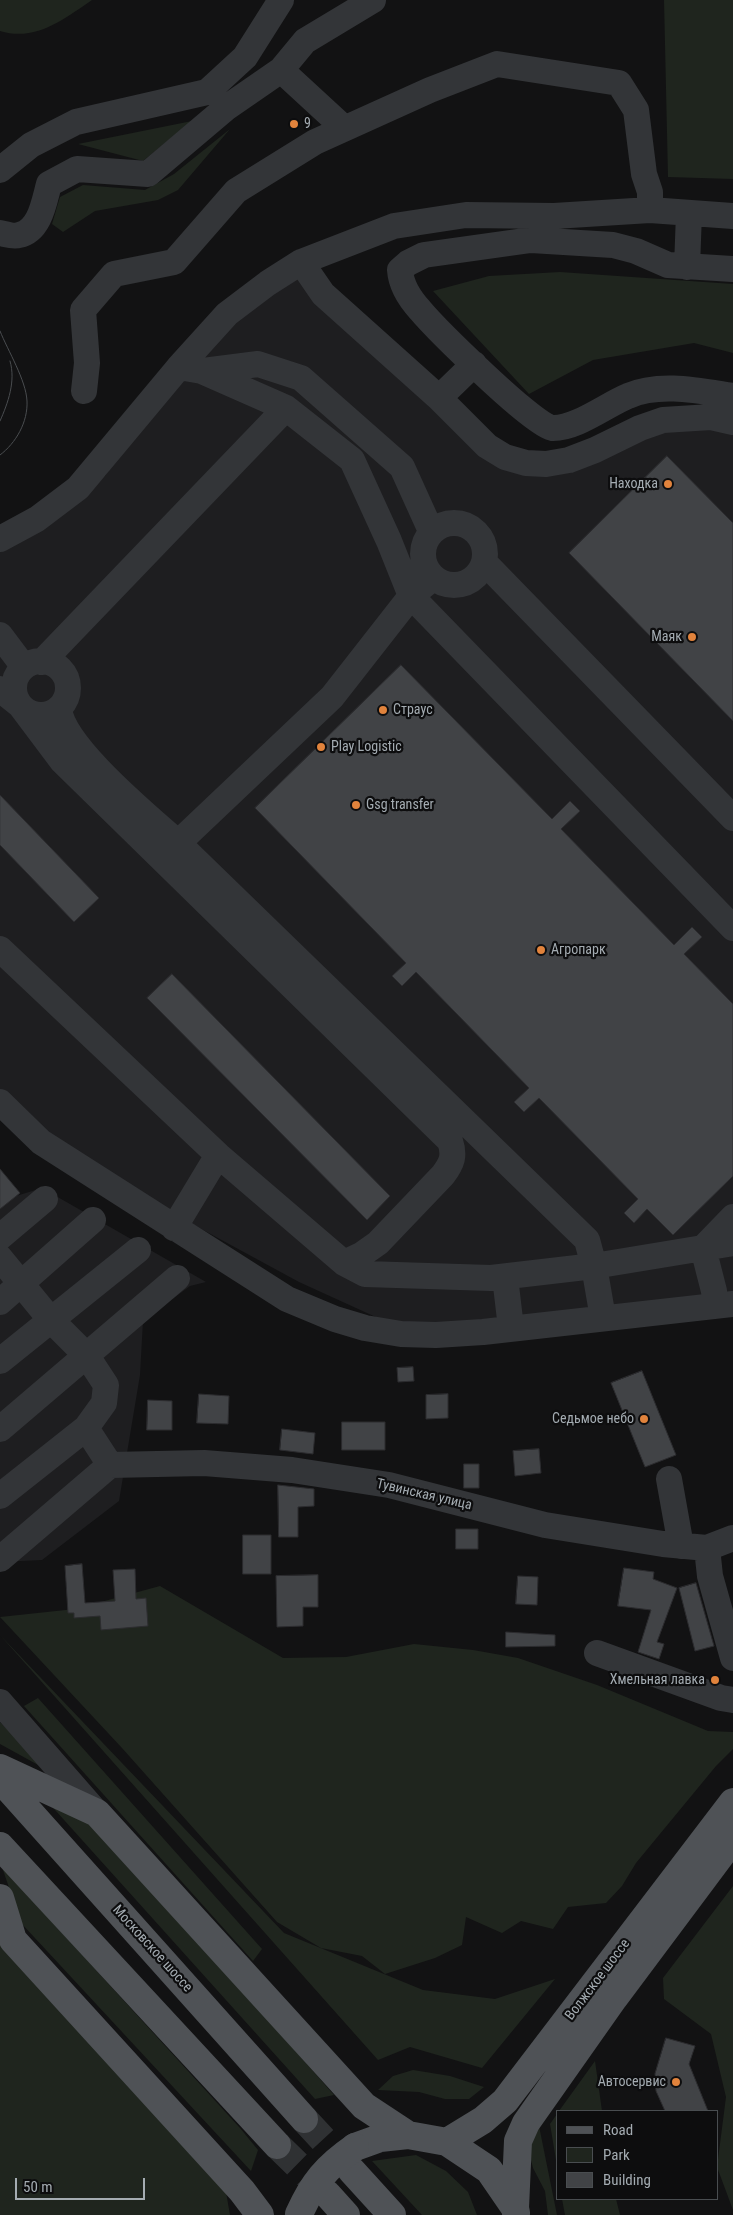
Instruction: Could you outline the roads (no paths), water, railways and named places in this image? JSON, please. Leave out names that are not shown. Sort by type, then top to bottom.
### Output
[{"type":"main road","points":[[0,1768],[97,1812],[364,2106],[408,2135]]},
{"type":"main road","name":"Московское шоссе","points":[[0,1779],[304,2119]]},
{"type":"main road","name":"Волжское шоссе","points":[[447,2142],[483,2120],[505,2101],[733,1802]]},
{"type":"main road","name":"Волжское шоссе","points":[[516,2211],[518,2141],[526,2123],[614,1998],[733,1838]]},
{"type":"main road","points":[[0,1846],[277,2145]]},
{"type":"main road","points":[[0,1898],[13,1940],[242,2191],[260,2215]]},
{"type":"main road","points":[[298,2215],[310,2190],[323,2173],[338,2159],[353,2159],[380,2138],[408,2135],[447,2142],[488,2170],[516,2211]]},
{"type":"main road","points":[[353,2159],[392,2215]]},
{"type":"main road","points":[[328,2195],[346,2215]]},
{"type":"street","points":[[0,170],[31,145],[76,122],[207,92],[245,57],[281,0]]},
{"type":"street","points":[[0,232],[17,236],[30,231],[41,213],[49,184],[77,168],[148,174],[226,108],[281,70],[305,41],[373,0]]},
{"type":"street","points":[[84,391],[87,363],[83,310],[114,274],[174,262],[236,191],[315,142],[430,90],[497,64],[619,83],[636,110],[644,174],[650,192],[650,210]]},
{"type":"street","points":[[281,70],[344,128]]},
{"type":"street","points":[[0,539],[37,519],[78,488],[191,369],[227,314],[268,283],[301,262],[394,226],[466,215],[554,216],[650,210],[733,216]]},
{"type":"street","points":[[687,267],[689,213]]},
{"type":"street","points":[[733,269],[668,265],[636,251],[613,245],[531,240],[424,255],[408,263],[400,270],[401,282],[419,309],[474,364],[535,420],[550,428],[570,424],[629,395],[644,391],[694,390],[733,396]]},
{"type":"street","points":[[301,262],[323,294],[440,398],[486,446],[505,457],[526,463],[546,464],[569,460],[596,450],[640,428],[663,420],[710,417],[733,422]]},
{"type":"street","points":[[191,369],[258,364],[301,378],[402,467],[431,532]]},
{"type":"street","points":[[440,398],[474,364]]},
{"type":"street","points":[[191,369],[286,408],[352,460],[390,541],[411,596],[733,928]]},
{"type":"street","points":[[286,408],[33,665],[16,678],[14,687],[15,696],[20,705],[62,761],[450,1141],[453,1152],[452,1162],[443,1175],[378,1243],[361,1256],[344,1263]]},
{"type":"street","points":[[449,522],[460,523],[469,526],[478,533],[483,542],[484,562],[480,572],[472,579],[463,584],[452,586],[433,578],[426,570],[422,550],[425,540],[440,525],[449,522]]},
{"type":"street","points":[[484,562],[733,818]]},
{"type":"street","points":[[178,843],[332,697],[411,596],[433,578]]},
{"type":"street","points":[[0,635],[33,665],[55,665],[66,680],[68,689],[66,698],[59,708],[47,715],[32,714],[0,689]]},
{"type":"street","points":[[59,708],[60,718],[83,754],[178,843],[587,1240],[594,1266],[603,1318]]},
{"type":"street","points":[[0,949],[218,1155],[344,1263],[364,1274],[504,1277],[594,1266],[733,1243]]},
{"type":"street","points":[[0,1102],[40,1142],[287,1299],[358,1326],[401,1334],[436,1335],[724,1305],[714,1291],[703,1248]]},
{"type":"street","points":[[174,1228],[218,1155]]},
{"type":"street","points":[[0,1237],[46,1199]]},
{"type":"street","points":[[703,1248],[733,1217]]},
{"type":"street","points":[[0,1302],[93,1220]]},
{"type":"street","points":[[0,1361],[138,1250]]},
{"type":"street","points":[[0,1258],[50,1319],[87,1356],[106,1385],[104,1403],[86,1428],[0,1496]]},
{"type":"street","points":[[504,1277],[511,1328]]},
{"type":"street","points":[[0,1429],[177,1278]]},
{"type":"street","points":[[0,1559],[110,1465],[86,1428]]},
{"type":"street","name":"Тувинская улица","points":[[110,1465],[204,1463],[292,1470],[389,1485],[545,1525],[682,1546],[707,1548],[733,1538]]},
{"type":"street","points":[[669,1479],[682,1546]]},
{"type":"street","points":[[707,1548],[710,1576],[733,1658]]},
{"type":"street","points":[[597,1653],[721,1698],[733,1700]]},
{"type":"street","points":[[0,1702],[97,1812]]},
{"type":"tunnel","points":[[304,2119],[352,2171]]},
{"type":"tunnel","points":[[277,2145],[328,2195]]},
{"type":"tram line","points":[[0,331],[20,375],[27,401],[27,409],[20,431],[0,455]]},
{"type":"tram line","points":[[0,421],[12,384],[10,361]]},
{"type":"place","name":"9","points":[[294,124]]},
{"type":"place","name":"Находка","points":[[668,484]]},
{"type":"place","name":"Маяк","points":[[692,637]]},
{"type":"place","name":"Страус","points":[[383,710]]},
{"type":"place","name":"Play Logistic","points":[[321,747]]},
{"type":"place","name":"Gsg transfer","points":[[356,805]]},
{"type":"place","name":"Агропарк","points":[[541,950]]},
{"type":"place","name":"Седьмое небо","points":[[644,1419]]},
{"type":"place","name":"Хмельная лавка","points":[[715,1680]]},
{"type":"place","name":"Автосервис","points":[[676,2082]]}]
